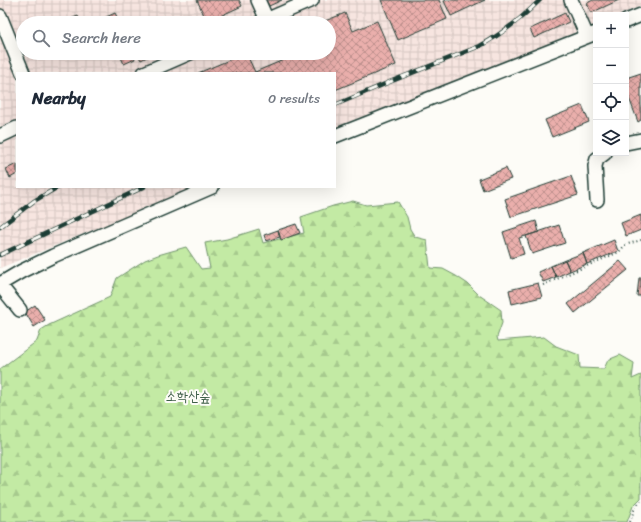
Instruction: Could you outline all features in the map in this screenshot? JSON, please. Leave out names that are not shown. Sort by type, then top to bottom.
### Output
[{"type":"street","points":[[258,0],[262,16]]},
{"type":"street","points":[[275,16],[312,0]]},
{"type":"street","points":[[336,136],[591,34],[571,0]]},
{"type":"street","points":[[629,20],[641,15]]},
{"type":"street","points":[[0,16],[16,57]]},
{"type":"street","points":[[17,60],[22,72]]},
{"type":"street","points":[[146,72],[174,60]]},
{"type":"street","points":[[0,136],[16,128]]},
{"type":"street","points":[[629,142],[641,140]]},
{"type":"street","points":[[597,200],[595,166],[597,159],[601,156]]},
{"type":"street","points":[[20,310],[0,284],[22,271],[53,256],[210,188]]},
{"type":"path","points":[[544,285],[619,252],[625,245],[641,240]]},
{"type":"path","points":[[630,522],[635,507],[641,501]]},
{"type":"shaded area","points":[[0,0],[641,0],[641,6],[627,12],[593,12],[593,26],[336,131],[336,72],[16,72],[16,188],[197,188],[0,268]]},
{"type":"green space","name":"소학산숲","points":[[353,201],[366,205],[398,202],[407,217],[410,229],[415,237],[427,240],[430,268],[443,269],[456,276],[468,284],[479,295],[501,310],[502,323],[497,337],[498,341],[544,337],[556,346],[579,355],[580,368],[604,369],[608,360],[620,355],[634,363],[632,379],[641,375],[641,498],[633,506],[627,522],[0,522],[0,369],[37,341],[41,330],[110,297],[117,278],[145,260],[186,247],[201,269],[210,268],[205,243],[227,239],[259,229],[263,243],[304,233],[301,217]]},
{"type":"building","points":[[197,0],[239,0],[242,6],[220,16],[204,16]]},
{"type":"building","points":[[266,0],[282,0],[269,6]]},
{"type":"building","points":[[381,0],[439,0],[447,19],[398,40]]},
{"type":"building","points":[[485,0],[451,16],[444,1]]},
{"type":"building","points":[[593,0],[619,0],[591,13],[587,3]]},
{"type":"building","points":[[115,13],[116,16],[108,16]]},
{"type":"building","points":[[345,13],[353,31],[377,21],[396,65],[336,90],[336,72],[255,72],[283,60],[336,60],[336,17]]},
{"type":"building","points":[[565,13],[569,22],[534,38],[530,29]]},
{"type":"building","points":[[122,60],[133,60],[124,64]]},
{"type":"building","points":[[229,60],[249,60],[255,72],[200,72]]},
{"type":"building","points":[[641,73],[641,120],[638,122],[629,98],[629,77]]},
{"type":"building","points":[[582,105],[589,122],[552,137],[545,120]]},
{"type":"building","points":[[16,164],[16,175],[10,178],[6,169]]},
{"type":"building","points":[[506,168],[511,179],[483,190],[479,179]]},
{"type":"building","points":[[571,176],[578,195],[511,217],[505,199]]},
{"type":"building","points":[[641,215],[641,230],[626,236],[621,223]]},
{"type":"building","points":[[536,221],[539,232],[519,238],[524,254],[511,258],[503,232]]},
{"type":"building","points":[[296,224],[300,233],[281,240],[278,230]]},
{"type":"building","points":[[559,225],[565,243],[532,254],[526,236]]},
{"type":"building","points":[[278,230],[280,237],[266,241],[264,235]]},
{"type":"building","points":[[614,240],[618,251],[587,264],[583,253]]},
{"type":"building","points":[[583,253],[587,264],[570,271],[565,260]]},
{"type":"building","points":[[565,260],[570,271],[556,277],[551,266]]},
{"type":"building","points":[[620,261],[628,270],[575,313],[568,304]]},
{"type":"building","points":[[551,266],[556,277],[543,282],[538,272]]},
{"type":"building","points":[[639,278],[641,278],[641,296],[637,296]]},
{"type":"building","points":[[538,283],[542,297],[512,304],[509,290]]},
{"type":"building","points":[[35,305],[45,320],[34,327],[25,312]]},
{"type":"railway","points":[[336,105],[480,46],[512,25],[540,0]]},
{"type":"railway","points":[[0,227],[34,201],[56,188]]},
{"type":"railway","points":[[0,255],[142,188]]}]
